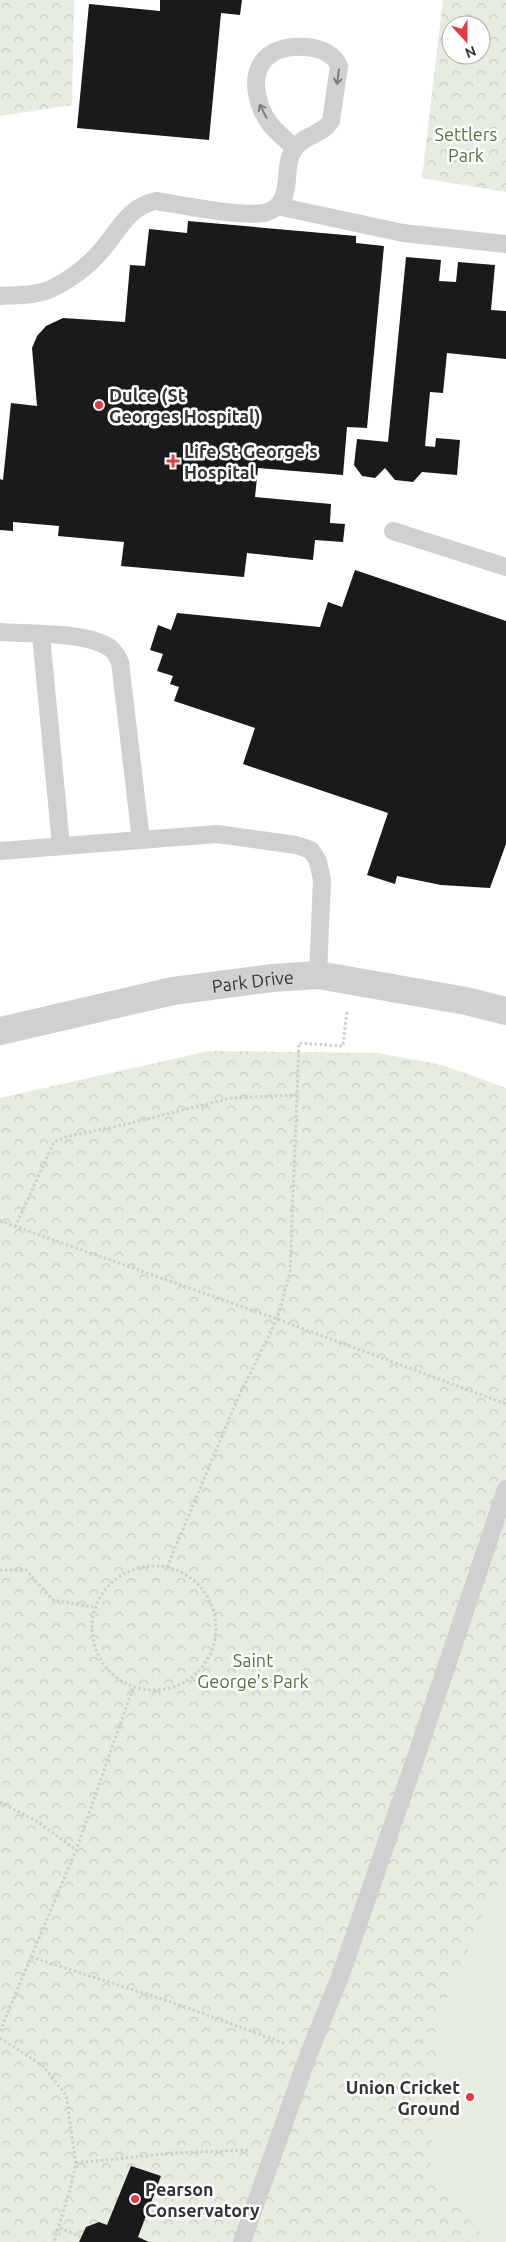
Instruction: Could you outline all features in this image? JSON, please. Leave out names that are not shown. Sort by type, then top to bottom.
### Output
[{"type":"street","name":"Park Drive","points":[[0,1031],[173,991],[273,978],[318,975],[351,979],[466,1000],[506,1011]]},
{"type":"lane","points":[[0,296],[34,294],[52,289],[69,278],[87,266],[129,215],[142,204],[156,202],[244,213],[262,213],[277,206],[284,195],[288,161],[295,148],[300,142],[327,129],[331,122],[339,72],[336,59],[328,53],[309,48],[291,48],[270,55],[260,68],[256,82],[258,101],[262,112],[275,130],[295,148]]},
{"type":"lane","points":[[277,206],[403,233],[506,244]]},
{"type":"lane","points":[[393,531],[506,566]]},
{"type":"lane","points":[[0,632],[88,639],[107,645],[115,653],[120,662],[141,840]]},
{"type":"lane","points":[[41,635],[61,845]]},
{"type":"lane","points":[[0,851],[217,834],[296,845],[311,850],[318,861],[322,880],[318,975]]},
{"type":"lane","points":[[242,2242],[309,2053],[343,1968],[506,1489]]},
{"type":"path","points":[[167,1567],[238,1398],[277,1319],[290,1273],[299,1043],[343,1046],[351,979]]},
{"type":"path","points":[[15,1227],[54,1142],[65,1137],[127,1124],[230,1098],[297,1095]]},
{"type":"path","points":[[0,1222],[277,1319],[506,1404]]},
{"type":"path","points":[[152,1565],[177,1569],[196,1580],[212,1602],[217,1622],[215,1646],[205,1666],[184,1684],[164,1690],[133,1688],[110,1673],[97,1655],[91,1632],[93,1607],[105,1589],[131,1569],[152,1565]]},
{"type":"path","points":[[0,1570],[26,1570],[54,1600],[93,1607]]},
{"type":"path","points":[[0,2031],[76,1850],[133,1688]]},
{"type":"path","points":[[0,1802],[38,1822],[76,1850]]},
{"type":"path","points":[[31,1957],[177,2004],[309,2053]]},
{"type":"path","points":[[0,2038],[43,2066],[66,2095],[76,2163],[60,2228],[54,2242]]},
{"type":"path","points":[[76,2163],[212,2151],[275,2149]]},
{"type":"path","points":[[60,2228],[81,2236]]},
{"type":"green space","points":[[0,0],[74,0],[72,105],[0,116]]},
{"type":"green space","name":"Settlers Park","points":[[443,0],[506,0],[506,192],[422,178],[441,17],[441,65],[491,65],[491,15],[441,15]]},
{"type":"green space","name":"Saint George's Park","points":[[209,1051],[378,1053],[442,1065],[506,1088],[506,2242],[0,2242],[0,1098]]},
{"type":"green space","name":"Union Cricket Ground","points":[[506,1864],[506,2242],[489,2242],[430,2176],[438,2018]]},
{"type":"building","points":[[160,0],[242,0],[240,15],[221,13],[209,140],[77,128],[89,4],[160,11]]},
{"type":"building","points":[[188,221],[356,236],[356,243],[384,246],[367,428],[347,427],[343,475],[258,468],[255,497],[331,504],[330,523],[345,524],[343,542],[315,540],[313,560],[247,553],[244,577],[121,566],[124,542],[58,536],[59,526],[13,522],[13,531],[0,530],[0,479],[3,480],[11,403],[37,406],[32,348],[37,336],[46,326],[63,318],[125,322],[130,265],[145,266],[149,229],[187,233]]},
{"type":"building","points":[[406,257],[441,260],[439,281],[456,282],[458,262],[495,265],[491,310],[506,311],[506,359],[447,353],[443,393],[430,392],[425,446],[435,447],[436,438],[460,440],[457,475],[422,472],[413,482],[395,480],[385,468],[375,478],[362,476],[354,465],[357,439],[388,442]]},
{"type":"building","points":[[355,570],[506,621],[506,844],[490,888],[441,885],[397,876],[395,884],[367,875],[388,813],[243,764],[255,728],[174,701],[179,687],[170,684],[173,676],[157,671],[163,654],[150,650],[158,625],[171,630],[177,613],[320,627],[328,602],[342,607]]},
{"type":"building","name":"Pearson Conservatory","points":[[131,2166],[161,2176],[138,2237],[149,2242],[79,2242],[86,2227],[99,2222],[107,2225]]},
{"type":"place","name":"Dulce (St Georges Hospital)","points":[[99,405]]},
{"type":"place","name":"Life St George's Hospital","points":[[173,461]]},
{"type":"place","name":"Union Cricket Ground","points":[[470,2097]]},
{"type":"place","name":"Pearson Conservatory","points":[[135,2199]]}]
